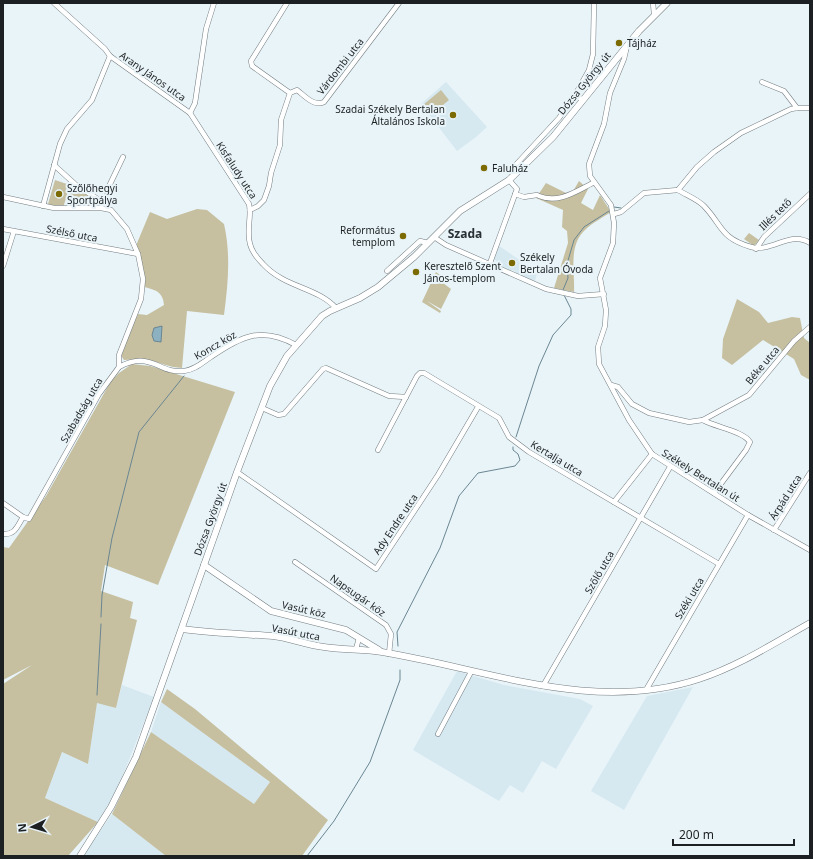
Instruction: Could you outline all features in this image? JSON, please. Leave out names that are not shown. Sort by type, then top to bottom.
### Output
[{"type":"main road","name":"Dózsa György út","points":[[80,856],[112,807],[136,757],[237,472],[280,366],[296,345],[322,316],[336,308],[360,298],[378,287],[428,243],[460,211],[510,180],[553,138],[627,46],[654,14],[666,3]]},
{"type":"main road","name":"Vasút köz","points":[[204,565],[271,611],[337,627],[385,653]]},
{"type":"main road","points":[[385,653],[543,686],[599,692],[646,690],[686,683],[725,669],[810,623]]},
{"type":"main road","name":"Vasút utca","points":[[182,629],[213,633],[275,636],[324,647],[385,653]]},
{"type":"street","name":"Arany János utca","points":[[54,3],[105,49],[110,56],[190,113]]},
{"type":"street","points":[[190,113],[195,103],[206,29],[214,3]]},
{"type":"street","points":[[250,210],[258,206],[264,200],[269,186],[271,172],[280,145],[280,120],[290,93],[251,64],[254,53],[287,3]]},
{"type":"street","name":"Várdombi utca","points":[[290,93],[297,90],[316,104],[324,102],[399,3]]},
{"type":"street","points":[[583,100],[575,95],[589,70],[593,54],[594,3]]},
{"type":"street","points":[[653,3],[654,14]]},
{"type":"street","name":"Székely Bertalan út","points":[[627,46],[624,60],[610,93],[604,124],[589,164],[590,176],[593,183],[608,201],[614,214],[614,236],[600,278],[604,294],[606,318],[598,347],[600,364],[629,420],[652,454],[670,467],[748,515],[810,550]]},
{"type":"street","points":[[43,206],[60,144],[67,129],[92,100],[110,56]]},
{"type":"street","points":[[762,82],[784,91],[797,108]]},
{"type":"street","name":"Dózsa György út","points":[[515,174],[511,170],[559,118],[575,95]]},
{"type":"street","points":[[678,190],[697,167],[714,152],[741,133],[797,108],[810,108]]},
{"type":"street","name":"Kisfaludy utca","points":[[190,113],[244,195],[250,210],[249,240],[258,259],[279,279],[330,301],[336,308]]},
{"type":"street","points":[[3,197],[62,209],[101,208],[101,201],[123,157]]},
{"type":"street","points":[[54,165],[76,185],[101,201]]},
{"type":"street","points":[[490,263],[517,187],[510,180]]},
{"type":"street","points":[[514,196],[538,196],[548,199],[566,197],[593,183]]},
{"type":"street","points":[[614,214],[621,212],[644,193],[678,190],[703,205],[726,235],[738,243],[756,249],[794,239],[803,239],[810,243]]},
{"type":"street","name":"Illés tető","points":[[756,249],[764,237],[810,194]]},
{"type":"street","name":"Szabadság utca","points":[[23,517],[29,519],[102,391],[119,367],[119,355],[135,318],[143,289],[138,254],[127,229],[113,212],[101,208]]},
{"type":"street","name":"Szélső utca","points":[[3,229],[138,254]]},
{"type":"street","points":[[3,266],[14,231]]},
{"type":"street","points":[[434,237],[446,245],[490,263],[546,289],[567,294],[585,296],[604,294]]},
{"type":"street","name":"Dózsa György út","points":[[387,271],[420,241],[428,243]]},
{"type":"street","name":"Béke utca","points":[[611,385],[618,387],[632,404],[649,413],[689,422],[704,420],[749,395],[794,341],[810,327]]},
{"type":"street","name":"Koncz köz","points":[[119,367],[132,362],[144,360],[174,370],[188,370],[199,366],[238,341],[258,335],[278,336],[296,345]]},
{"type":"street","points":[[262,408],[278,415],[284,414],[323,369],[326,368],[389,396],[406,397]]},
{"type":"street","name":"Kertalja utca","points":[[378,450],[418,376],[420,373],[424,372],[478,407],[499,418],[509,438],[530,452],[640,519],[719,564]]},
{"type":"street","name":"Ady Endre utca","points":[[237,472],[376,569],[438,475],[478,407]]},
{"type":"street","name":"Béke utca","points":[[704,420],[709,424],[742,435],[750,442],[746,450],[714,493]]},
{"type":"street","points":[[614,502],[652,454]]},
{"type":"street","name":"Szőlő utca","points":[[543,686],[670,467]]},
{"type":"street","name":"Árpád utca","points":[[774,530],[810,473]]},
{"type":"street","points":[[3,503],[23,517],[14,532],[3,534]]},
{"type":"street","name":"Széki utca","points":[[646,690],[748,515]]},
{"type":"street","name":"Napsugár köz","points":[[295,562],[386,625],[391,634],[385,653]]},
{"type":"street","points":[[356,649],[359,638]]},
{"type":"street","points":[[438,734],[471,672]]},
{"type":"shaded area","name":"Szadai Székely Bertalan Általános Iskola","points":[[446,82],[487,127],[457,151],[421,104]]},
{"type":"shaded area","points":[[441,90],[449,100],[431,115],[423,105]]},
{"type":"shaded area","name":"Szőlőhegyi Sportpálya","points":[[55,180],[70,185],[63,208],[48,204]]},
{"type":"shaded area","points":[[579,181],[588,189],[581,203],[593,210],[600,195],[611,212],[588,227],[576,243],[574,251],[574,292],[554,288],[568,243],[567,231],[562,227],[563,210],[536,198],[546,183],[568,194],[572,193]]},
{"type":"shaded area","points":[[72,184],[99,203],[98,207],[65,209]]},
{"type":"shaded area","points":[[197,209],[207,210],[224,224],[228,247],[228,281],[224,315],[187,311],[182,368],[144,359],[124,360],[120,354],[138,314],[147,315],[164,305],[162,297],[158,292],[144,287],[143,267],[135,248],[150,212],[167,219]]},
{"type":"shaded area","points":[[749,233],[759,240],[754,246],[744,239]]},
{"type":"shaded area","name":"Székely Bertalan Óvoda","points":[[498,245],[525,264],[538,270],[535,281],[515,274],[516,272],[512,270],[510,272],[508,269],[500,267],[501,264],[493,259]]},
{"type":"shaded area","points":[[436,272],[445,279],[443,283],[451,289],[441,309],[427,301],[441,311],[440,313],[422,302]]},
{"type":"shaded area","points":[[737,299],[759,312],[768,323],[792,317],[800,318],[804,338],[810,343],[810,380],[801,375],[794,359],[763,340],[732,365],[722,358],[723,339]]},
{"type":"shaded area","points":[[132,364],[150,366],[235,392],[158,585],[105,565],[101,591],[133,602],[130,618],[137,620],[116,708],[97,703],[88,764],[62,752],[45,798],[98,822],[68,856],[3,856],[3,684],[32,665],[3,680],[3,547],[9,548],[46,496],[111,381]]},
{"type":"shaded area","points":[[457,671],[504,685],[580,699],[593,706],[556,769],[542,761],[523,793],[510,785],[499,801],[413,750]]},
{"type":"shaded area","points":[[122,685],[154,697],[117,790],[98,822],[45,798],[62,752],[88,764],[97,702],[116,708]]},
{"type":"shaded area","points":[[693,687],[624,810],[591,791],[647,696]]},
{"type":"shaded area","points":[[167,689],[195,709],[328,820],[302,856],[166,856],[112,814],[151,732],[254,804],[270,782],[161,702]]},
{"type":"shaded area","points":[[161,702],[270,782],[254,804],[151,732]]},
{"type":"shaded area","points":[[112,814],[166,856],[83,856]]},
{"type":"water","points":[[162,326],[161,342],[154,341],[152,335],[154,328]]},
{"type":"waterway","points":[[614,207],[621,208]]},
{"type":"waterway","points":[[563,290],[568,278],[567,264],[574,240],[584,227],[609,211]]},
{"type":"waterway","points":[[516,437],[539,366],[553,335],[571,315],[571,309],[564,295]]},
{"type":"waterway","points":[[101,617],[102,595],[112,538],[139,432],[184,376]]},
{"type":"waterway","points":[[398,646],[397,632],[440,548],[459,496],[478,473],[515,466],[520,460],[518,454],[513,450],[513,447]]},
{"type":"waterway","points":[[97,695],[101,624]]},
{"type":"waterway","points":[[307,856],[334,821],[370,762],[400,680],[400,670]]},
{"type":"place","name":"Tájház","points":[[619,43]]},
{"type":"place","name":"Szadai Székely Bertalan Általános Iskola","points":[[453,115]]},
{"type":"place","name":"Faluház","points":[[484,168]]},
{"type":"place","name":"Szőlőhegyi Sportpálya","points":[[59,194]]},
{"type":"place","name":"Református templom","points":[[403,236]]},
{"type":"place","name":"Székely Bertalan Óvoda","points":[[512,263]]},
{"type":"place","name":"Keresztelő Szent János-templom","points":[[416,272]]},
{"type":"district","name":"Szada","points":[[465,233]]}]
